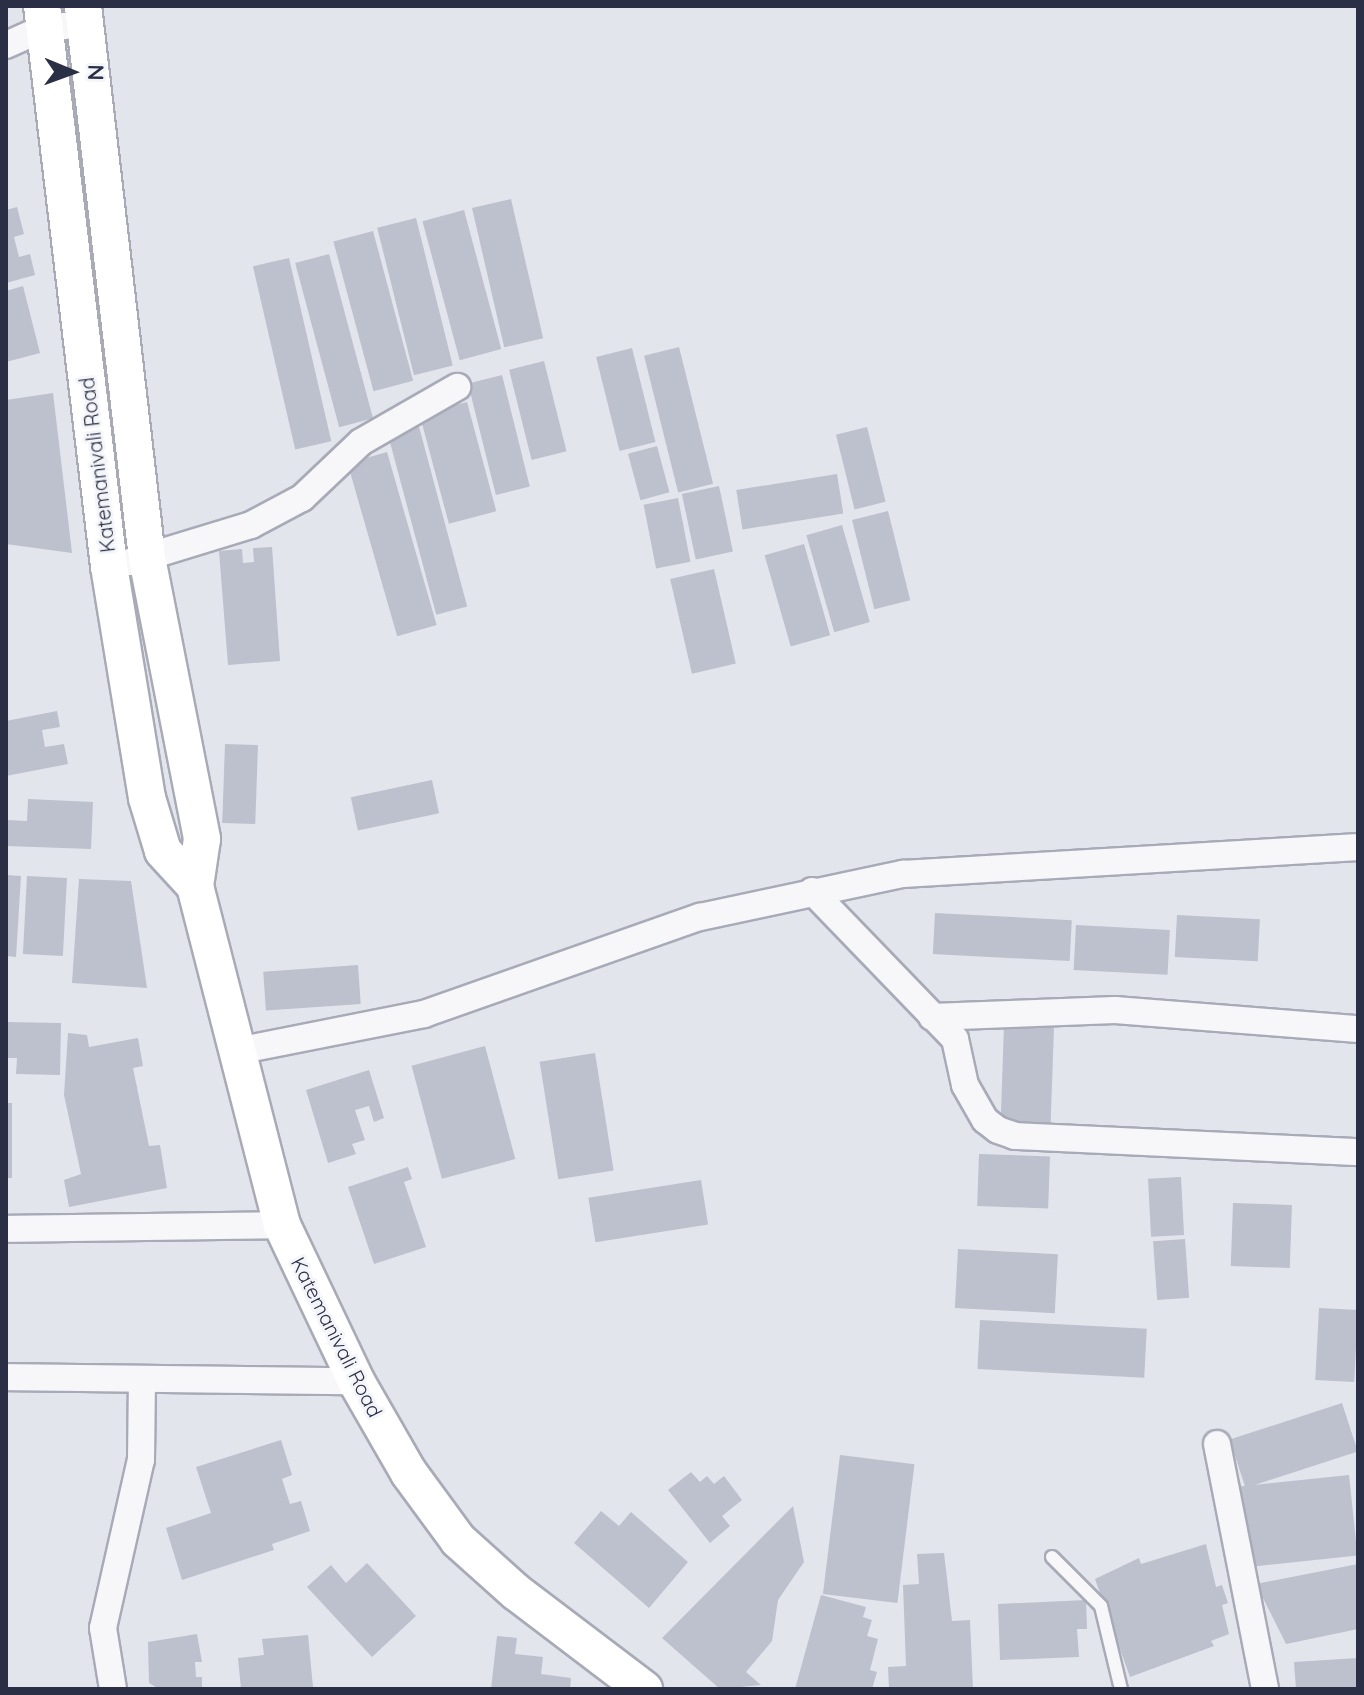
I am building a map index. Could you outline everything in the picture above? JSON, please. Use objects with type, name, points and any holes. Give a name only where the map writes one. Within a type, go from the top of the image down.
[{"type":"main road","name":"Katemanivali Road","points":[[84,15],[147,558],[202,839],[195,886],[282,1225],[356,1381],[409,1473],[458,1540],[516,1592],[626,1681]]},
{"type":"main road","name":"Katemanivali Road","points":[[43,17],[109,566],[147,798],[163,851],[195,886]]},
{"type":"street","points":[[6,45],[43,17],[84,15]]},
{"type":"street","points":[[109,566],[147,558],[251,525],[302,498],[361,442],[457,387]]},
{"type":"street","points":[[237,1051],[424,1014],[700,917],[903,874],[1358,847]]},
{"type":"street","points":[[812,891],[955,1039],[965,1085],[985,1120],[1015,1136],[1358,1152]]},
{"type":"street","points":[[932,1017],[1115,1010],[1358,1029]]},
{"type":"street","points":[[6,1229],[282,1225]]},
{"type":"street","points":[[6,1377],[356,1381]]},
{"type":"street","points":[[113,1689],[103,1628],[141,1460],[142,1379]]},
{"type":"street","points":[[1217,1444],[1265,1689]]},
{"type":"lane","points":[[1052,1557],[1101,1606],[1121,1689]]},
{"type":"building","points":[[511,199],[543,338],[504,347],[472,208]]},
{"type":"building","points":[[17,207],[24,234],[14,237],[19,257],[30,254],[35,275],[6,283],[6,210]]},
{"type":"building","points":[[464,210],[501,349],[460,360],[422,221]]},
{"type":"building","points":[[416,218],[453,365],[414,375],[377,228]]},
{"type":"building","points":[[373,231],[413,381],[374,391],[333,242]]},
{"type":"building","points":[[329,254],[373,418],[339,427],[295,263]]},
{"type":"building","points":[[289,258],[331,441],[295,450],[253,266]]},
{"type":"building","points":[[23,286],[40,353],[6,362],[6,291]]},
{"type":"building","points":[[679,347],[713,484],[678,493],[644,356]]},
{"type":"building","points":[[632,348],[655,442],[620,451],[596,357]]},
{"type":"building","points":[[544,361],[566,451],[532,460],[509,370]]},
{"type":"building","points":[[502,375],[530,487],[496,495],[468,383]]},
{"type":"building","points":[[53,393],[72,553],[6,544],[6,400]]},
{"type":"building","points":[[467,402],[496,511],[449,524],[420,415]]},
{"type":"building","points":[[418,423],[467,607],[436,615],[387,431]]},
{"type":"building","points":[[867,427],[886,502],[855,509],[836,435]]},
{"type":"building","points":[[657,446],[669,492],[640,500],[628,454]]},
{"type":"building","points":[[387,452],[437,625],[397,636],[348,463]]},
{"type":"building","points":[[837,474],[843,514],[743,529],[736,490]]},
{"type":"building","points":[[719,486],[733,552],[696,559],[682,494]]},
{"type":"building","points":[[678,498],[690,562],[656,568],[644,505]]},
{"type":"building","points":[[888,511],[910,600],[874,609],[852,520]]},
{"type":"building","points":[[842,525],[870,622],[834,632],[806,535]]},
{"type":"building","points":[[804,544],[830,635],[791,647],[765,555]]},
{"type":"building","points":[[272,547],[280,661],[228,665],[219,551],[242,549],[243,563],[254,562],[253,548]]},
{"type":"building","points":[[714,569],[736,664],[692,674],[670,579]]},
{"type":"building","points":[[57,711],[60,727],[42,730],[45,747],[64,744],[68,764],[6,776],[6,721]]},
{"type":"building","points":[[225,744],[258,745],[255,824],[222,823]]},
{"type":"building","points":[[432,780],[439,813],[358,831],[351,797]]},
{"type":"building","points":[[28,799],[93,802],[91,849],[6,846],[6,820],[27,821]]},
{"type":"building","points":[[6,875],[21,876],[16,957],[6,956]]},
{"type":"building","points":[[27,876],[67,878],[63,956],[23,954]]},
{"type":"building","points":[[79,879],[131,881],[147,988],[72,983]]},
{"type":"building","points":[[935,913],[1072,920],[1070,961],[933,954]]},
{"type":"building","points":[[1177,915],[1260,919],[1258,961],[1175,957]]},
{"type":"building","points":[[1076,925],[1170,930],[1168,975],[1074,970]]},
{"type":"building","points":[[358,965],[361,1004],[266,1011],[263,972]]},
{"type":"building","points":[[6,1022],[61,1023],[60,1075],[16,1074],[17,1058],[6,1058]]},
{"type":"building","points":[[1004,1026],[1054,1028],[1051,1124],[1001,1122]]},
{"type":"building","points":[[68,1033],[87,1035],[89,1047],[138,1038],[143,1066],[133,1068],[149,1146],[160,1145],[167,1188],[69,1207],[64,1180],[81,1174],[64,1095]]},
{"type":"building","points":[[485,1046],[515,1159],[442,1179],[412,1066]]},
{"type":"building","points":[[595,1053],[614,1171],[558,1179],[540,1062]]},
{"type":"building","points":[[369,1070],[384,1118],[374,1122],[369,1106],[355,1110],[365,1140],[352,1144],[356,1154],[328,1163],[306,1090]]},
{"type":"building","points":[[6,1103],[12,1103],[12,1178],[6,1178]]},
{"type":"building","points":[[979,1154],[1050,1156],[1048,1208],[977,1206]]},
{"type":"building","points":[[408,1167],[412,1179],[404,1182],[426,1247],[374,1264],[348,1187]]},
{"type":"building","points":[[1181,1177],[1184,1235],[1151,1237],[1148,1179]]},
{"type":"building","points":[[701,1180],[708,1224],[595,1242],[588,1198]]},
{"type":"building","points":[[1233,1203],[1292,1205],[1290,1268],[1231,1266]]},
{"type":"building","points":[[1185,1239],[1189,1298],[1157,1300],[1153,1241]]},
{"type":"building","points":[[958,1249],[1058,1254],[1055,1313],[955,1308]]},
{"type":"building","points":[[1319,1308],[1358,1310],[1354,1382],[1315,1380]]},
{"type":"building","points":[[980,1320],[1147,1329],[1144,1378],[977,1369]]},
{"type":"building","points":[[1342,1403],[1358,1452],[1246,1488],[1230,1439]]},
{"type":"building","points":[[281,1440],[292,1475],[282,1479],[290,1504],[301,1501],[310,1531],[272,1544],[274,1550],[182,1580],[166,1528],[211,1513],[196,1467]]},
{"type":"building","points":[[840,1455],[914,1464],[897,1603],[823,1594]]},
{"type":"building","points":[[691,1472],[700,1482],[707,1476],[714,1484],[724,1476],[742,1500],[722,1516],[730,1526],[710,1543],[668,1490]]},
{"type":"building","points":[[1349,1475],[1357,1556],[1246,1567],[1238,1487]]},
{"type":"building","points":[[793,1506],[804,1562],[778,1600],[772,1641],[746,1672],[761,1685],[720,1689],[662,1638]]},
{"type":"building","points":[[601,1511],[619,1526],[631,1512],[688,1562],[649,1608],[574,1543]]},
{"type":"building","points":[[1206,1544],[1216,1587],[1222,1585],[1228,1603],[1222,1605],[1229,1634],[1211,1641],[1214,1646],[1130,1677],[1095,1579],[1139,1558],[1141,1564]]},
{"type":"building","points":[[944,1553],[952,1621],[970,1620],[973,1689],[889,1689],[888,1667],[906,1666],[903,1585],[919,1584],[917,1554]]},
{"type":"building","points":[[367,1563],[416,1616],[372,1657],[307,1587],[331,1565],[346,1583]]},
{"type":"building","points":[[1358,1564],[1358,1629],[1286,1644],[1256,1584]]},
{"type":"building","points":[[821,1595],[866,1607],[863,1617],[872,1620],[867,1636],[878,1639],[870,1670],[877,1672],[872,1689],[795,1689]]},
{"type":"building","points":[[1086,1600],[1087,1629],[1077,1629],[1079,1657],[1000,1660],[998,1604]]},
{"type":"building","points":[[197,1634],[202,1662],[195,1662],[196,1677],[202,1677],[202,1689],[159,1689],[149,1683],[148,1642]]},
{"type":"building","points":[[308,1635],[313,1687],[241,1689],[238,1658],[264,1655],[262,1639]]},
{"type":"building","points":[[497,1636],[517,1638],[515,1654],[543,1657],[541,1674],[571,1678],[570,1689],[491,1689]]},
{"type":"building","points":[[1358,1658],[1358,1689],[1296,1689],[1294,1662]]}]
